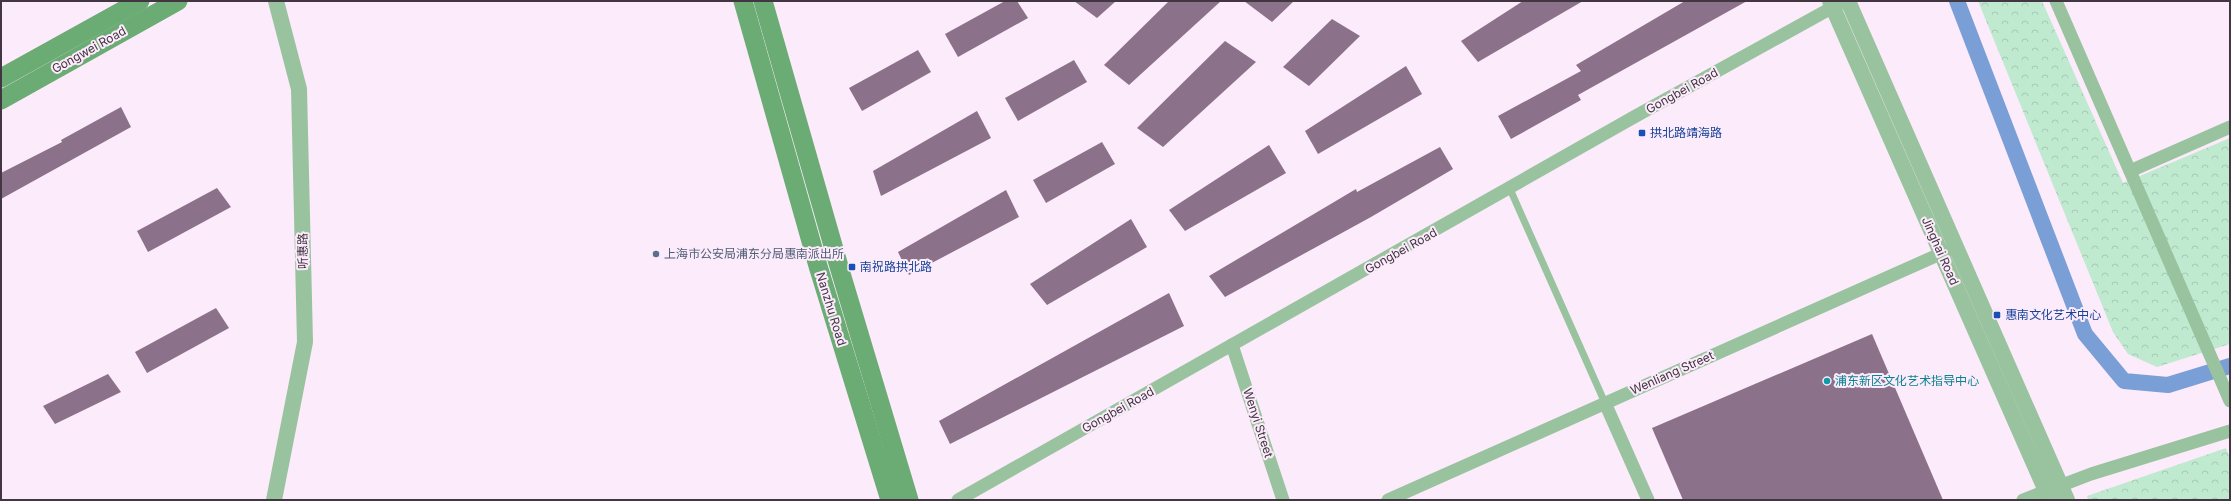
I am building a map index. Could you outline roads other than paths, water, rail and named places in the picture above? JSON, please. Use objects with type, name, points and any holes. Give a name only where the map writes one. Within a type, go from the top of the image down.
[{"type":"main road","name":"Gongwei Road","points":[[1,78],[140,1]]},
{"type":"main road","name":"Gongwei Road","points":[[1,100],[178,1]]},
{"type":"main road","name":"Nanzhu Road","points":[[743,1],[818,266],[890,500]]},
{"type":"main road","name":"Nanzhu Road","points":[[763,1],[840,270],[909,500]]},
{"type":"street","name":"听惠路","points":[[274,500],[306,342],[299,88],[276,1]]},
{"type":"street","name":"Jinghai Road","points":[[1848,1],[2067,500]]},
{"type":"street","points":[[2056,1],[2230,401]]},
{"type":"street","name":"Jinghai Road","points":[[1836,3],[1941,253],[2048,495]]},
{"type":"street","name":"Gongbei Road","points":[[958,500],[1510,189],[1836,3]]},
{"type":"street","points":[[2130,171],[2230,127]]},
{"type":"street","name":"Wenliang Street","points":[[1388,500],[1956,247]]},
{"type":"street","name":"Wenyi Street","points":[[1232,346],[1283,500]]},
{"type":"street","points":[[1605,403],[1648,500]]},
{"type":"street","points":[[2023,500],[2048,495],[2061,484],[2230,431]]},
{"type":"lane","points":[[1510,189],[1605,403]]},
{"type":"waterway","points":[[1957,1],[2085,334],[2124,381],[2168,385],[2230,366]]},
{"type":"place","name":"拱北路靖海路","points":[[1642,133]]},
{"type":"place","name":"上海市公安局浦东分局惠南派出所","points":[[656,254]]},
{"type":"place","name":"南祝路拱北路","points":[[852,267]]},
{"type":"place","name":"惠南文化艺术中心","points":[[1997,315]]},
{"type":"place","name":"浦东新区文化艺术指导中心","points":[[1827,381]]}]
